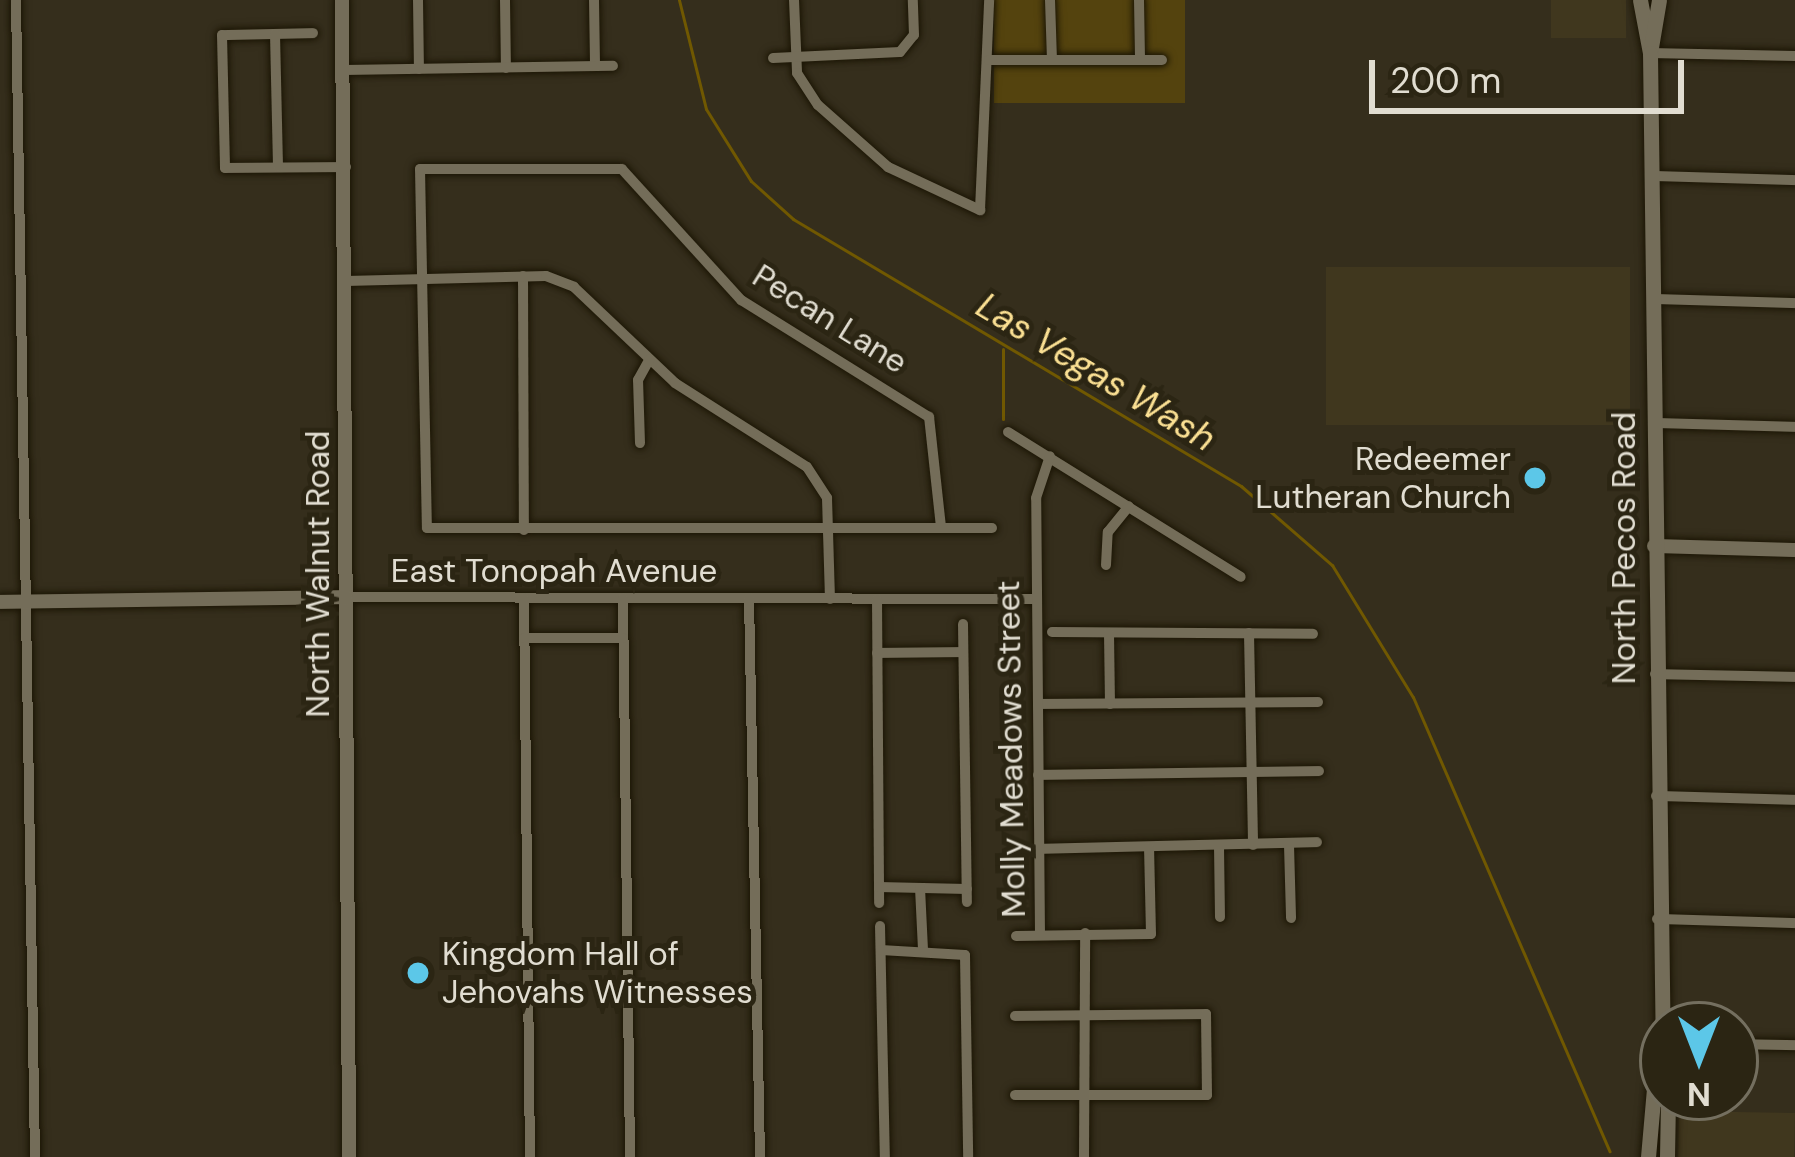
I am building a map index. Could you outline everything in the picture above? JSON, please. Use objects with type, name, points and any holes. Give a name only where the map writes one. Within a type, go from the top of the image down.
[{"type":"main road","name":"North Pecos Road","points":[[1639,0],[1650,53]]},
{"type":"main road","name":"North Pecos Road","points":[[1659,0],[1650,53],[1660,1001]]},
{"type":"main road","name":"North Pecos Road","points":[[1648,1157],[1652,1121]]},
{"type":"main road","points":[[1667,1157],[1668,1121]]},
{"type":"street","points":[[16,0],[35,1157]]},
{"type":"street","name":"North Walnut Road","points":[[342,0],[353,1154]]},
{"type":"street","points":[[418,0],[419,69]]},
{"type":"street","points":[[506,0],[506,68]]},
{"type":"street","points":[[594,0],[595,66]]},
{"type":"street","points":[[794,0],[795,53],[804,89],[883,163],[946,203],[985,207],[989,0]]},
{"type":"street","points":[[773,58],[910,45],[913,0]]},
{"type":"street","points":[[1050,0],[1052,59]]},
{"type":"street","points":[[1139,0],[1140,58]]},
{"type":"street","points":[[313,33],[222,35],[225,168],[346,167]]},
{"type":"street","points":[[274,34],[278,167]]},
{"type":"street","points":[[1650,53],[1795,56]]},
{"type":"street","points":[[988,61],[1162,60]]},
{"type":"street","points":[[344,70],[613,66]]},
{"type":"street","points":[[0,101],[18,101]]},
{"type":"street","name":"Pecan Lane","points":[[414,279],[421,169],[622,169],[741,300],[929,417],[941,527]]},
{"type":"street","points":[[1651,176],[1795,180]]},
{"type":"street","points":[[346,281],[523,277],[574,286],[649,360],[807,466],[827,498],[830,598]]},
{"type":"street","points":[[523,277],[524,530]]},
{"type":"street","points":[[414,279],[419,522],[524,530],[992,528]]},
{"type":"street","points":[[1652,299],[1795,303]]},
{"type":"street","points":[[640,443],[638,380],[649,360]]},
{"type":"street","points":[[1653,423],[1795,427]]},
{"type":"street","points":[[1008,432],[1241,577]]},
{"type":"street","name":"Molly Meadows Street","points":[[1050,456],[1036,498],[1040,934],[1151,934],[1149,847]]},
{"type":"street","points":[[1106,565],[1108,532],[1129,506]]},
{"type":"street","points":[[1654,546],[1795,550]]},
{"type":"street","name":"East Tonopah Avenue","points":[[0,602],[346,597],[1036,599]]},
{"type":"street","points":[[524,598],[530,1157]]},
{"type":"street","points":[[623,598],[630,1157]]},
{"type":"street","points":[[748,598],[760,1157]]},
{"type":"street","points":[[877,598],[879,903]]},
{"type":"street","points":[[879,887],[967,896],[963,625]]},
{"type":"street","points":[[1052,632],[1313,634]]},
{"type":"street","points":[[1109,633],[1109,704]]},
{"type":"street","points":[[1250,633],[1253,845]]},
{"type":"street","points":[[524,638],[623,638]]},
{"type":"street","points":[[877,653],[963,652]]},
{"type":"street","points":[[1655,674],[1795,677]]},
{"type":"street","points":[[1038,704],[1318,702]]},
{"type":"street","points":[[1038,776],[1319,771]]},
{"type":"street","points":[[1656,796],[1795,800]]},
{"type":"street","points":[[1039,849],[1317,842]]},
{"type":"street","points":[[1289,844],[1292,918]]},
{"type":"street","points":[[1219,846],[1220,916]]},
{"type":"street","points":[[920,888],[923,950]]},
{"type":"street","points":[[1657,920],[1795,923]]},
{"type":"street","points":[[880,926],[885,1157]]},
{"type":"street","points":[[1084,1157],[1085,933]]},
{"type":"street","points":[[1016,936],[1040,934]]},
{"type":"street","points":[[881,950],[962,950],[968,1157]]},
{"type":"street","points":[[1015,1016],[1206,1015],[1207,1095],[1015,1095]]},
{"type":"street","points":[[1759,1045],[1795,1046]]},
{"type":"shaded area","points":[[994,0],[1185,0],[1185,103],[994,103]]},
{"type":"shaded area","points":[[1551,0],[1626,0],[1626,38],[1551,38]]},
{"type":"shaded area","points":[[1326,267],[1630,267],[1630,425],[1326,425]]},
{"type":"shaded area","points":[[1759,1112],[1795,1113],[1794,1157],[1678,1157],[1679,1121],[1759,1121]]},
{"type":"waterway","name":"Las Vegas Wash","points":[[679,0],[706,109],[751,181],[793,219],[1241,486],[1332,565],[1413,697],[1609,1151]]},
{"type":"waterway","points":[[1003,349],[1003,419]]},
{"type":"place","name":"Redeemer Lutheran Church","points":[[1535,478]]},
{"type":"place","name":"Kingdom Hall of Jehovahs Witnesses","points":[[418,973]]}]
